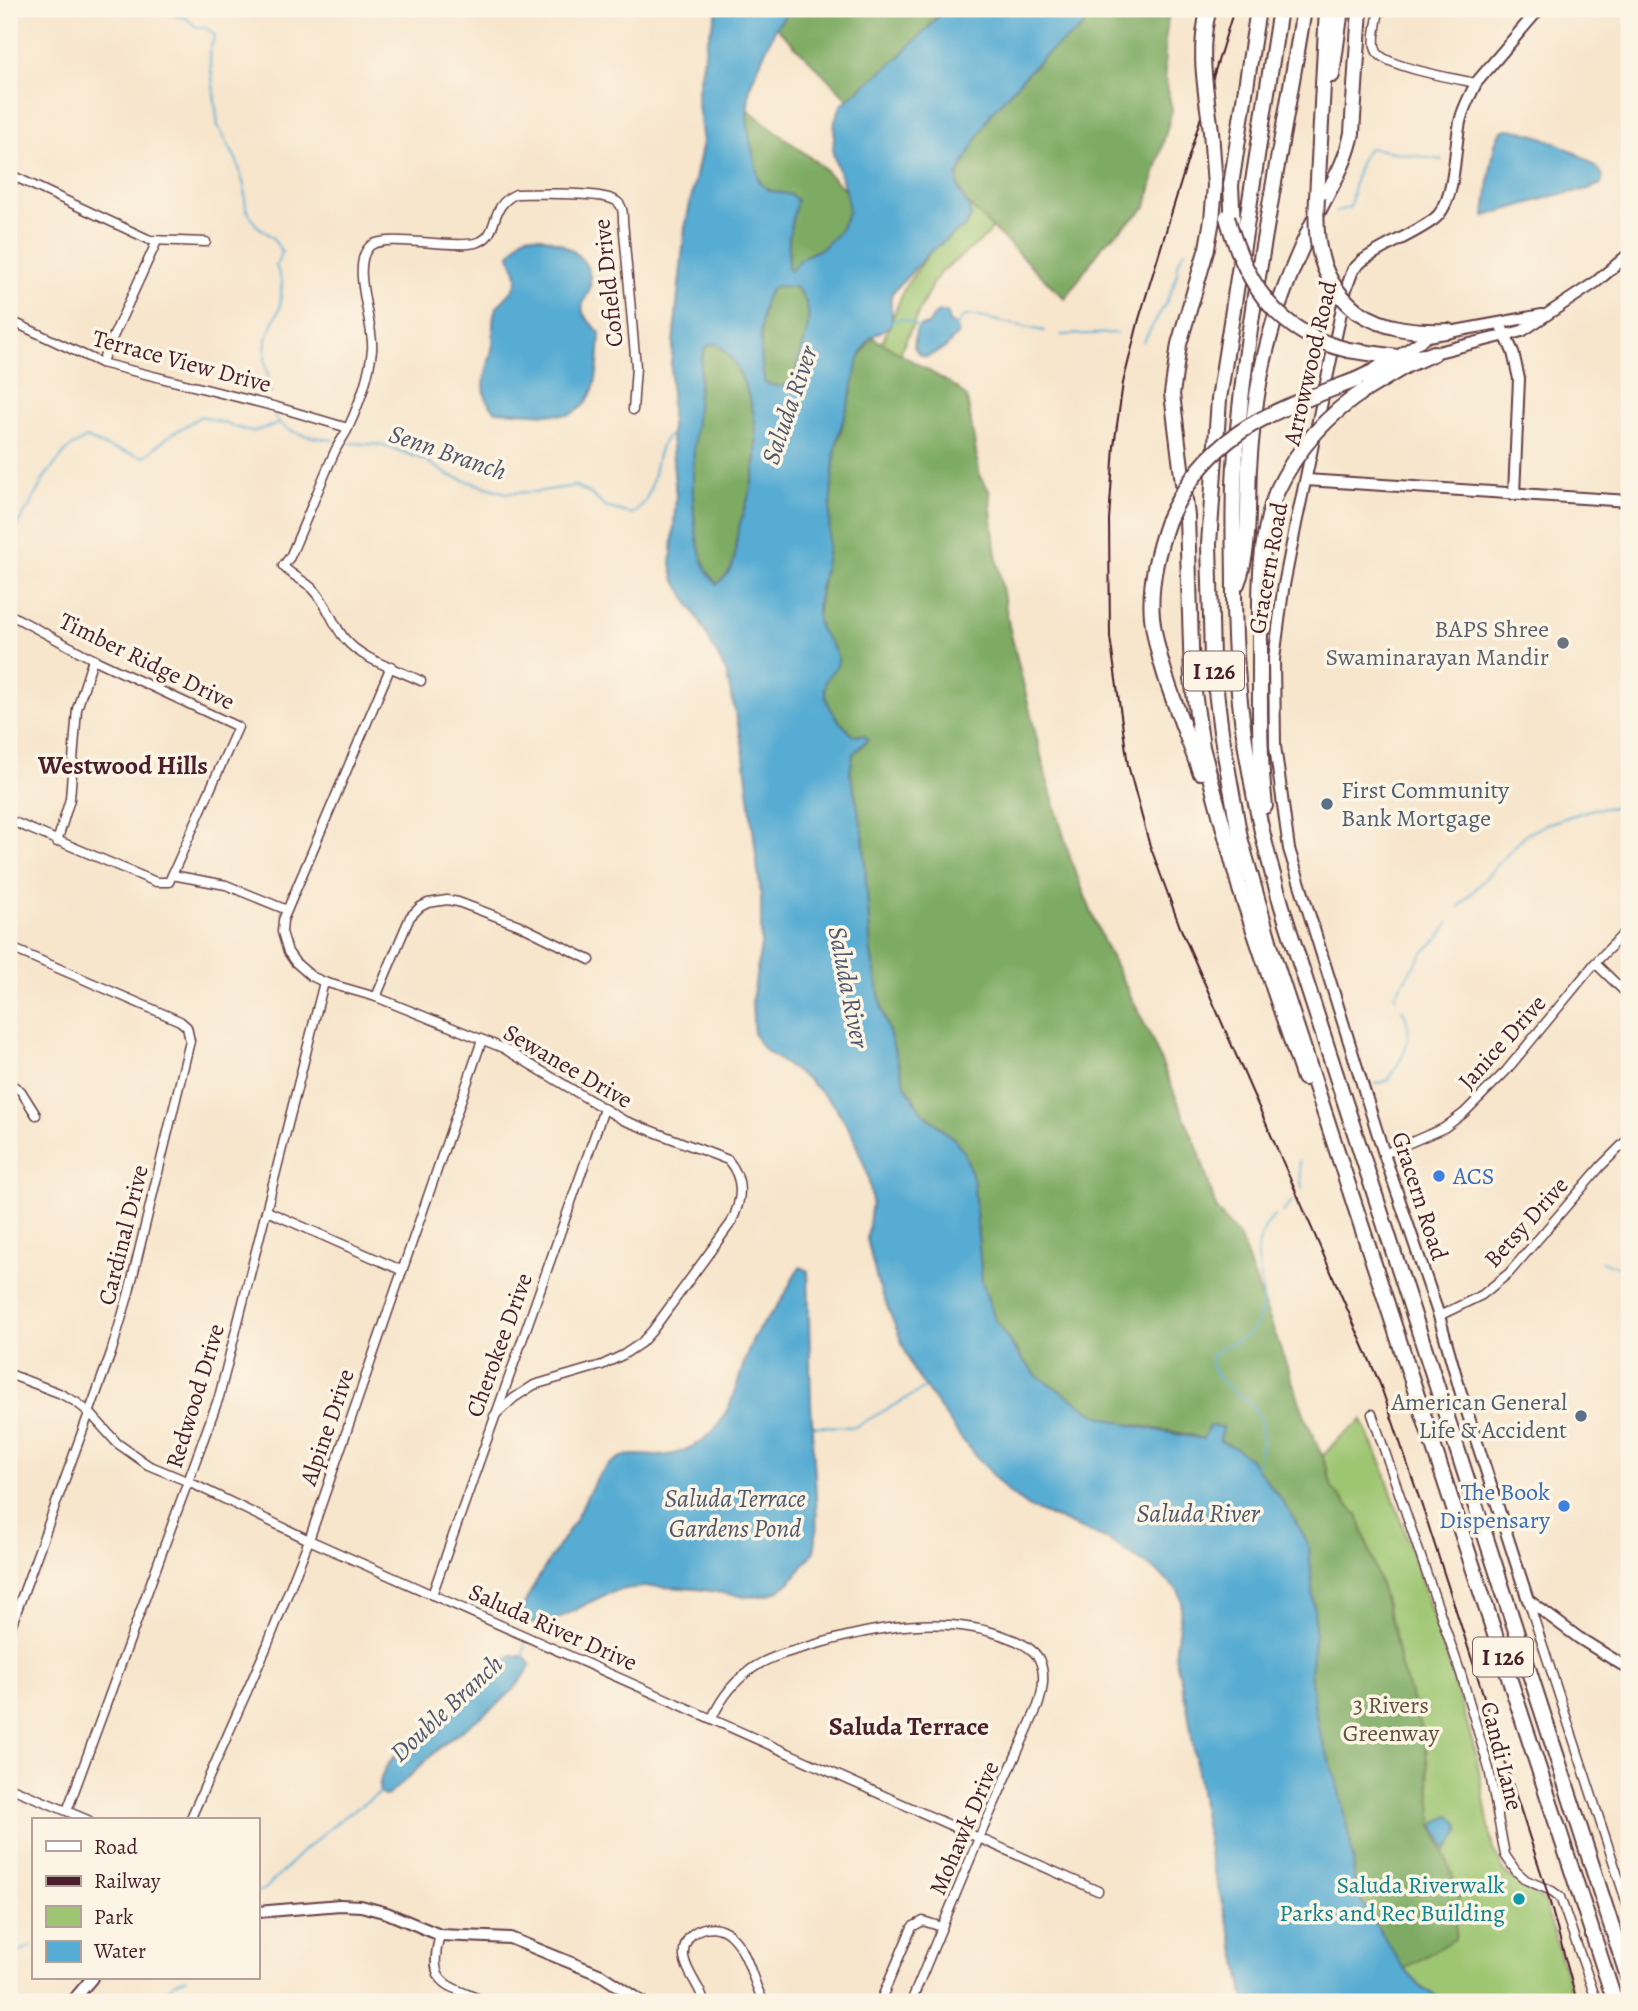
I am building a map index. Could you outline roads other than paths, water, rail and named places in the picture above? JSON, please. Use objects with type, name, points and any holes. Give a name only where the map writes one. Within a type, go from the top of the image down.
[{"type":"highway","points":[[1209,9],[1203,52],[1216,170],[1235,243],[1255,286],[1279,315],[1312,338],[1348,350],[1396,357]]},
{"type":"highway","points":[[1235,243],[1231,185],[1258,9]]},
{"type":"highway","name":"I 126","points":[[1280,9],[1236,280],[1216,425],[1209,544],[1212,658],[1221,732],[1240,838],[1273,954],[1615,2002]]},
{"type":"highway","name":"I 126","points":[[1304,9],[1273,185],[1242,390],[1232,529],[1234,653],[1238,694],[1258,815],[1273,877],[1629,1980]]},
{"type":"highway","points":[[1327,9],[1316,236],[1321,262],[1334,287],[1357,311],[1379,324],[1393,328],[1448,331]]},
{"type":"highway","points":[[1318,173],[1341,9]]},
{"type":"highway","points":[[1234,592],[1244,567],[1249,465],[1261,373],[1290,272],[1340,172],[1349,148],[1360,9]]},
{"type":"highway","points":[[1216,170],[1211,229],[1177,353],[1172,408],[1186,516],[1195,700],[1202,747],[1240,889]]},
{"type":"highway","points":[[1391,1312],[1333,1161],[1166,671],[1154,630],[1153,577],[1168,521],[1194,474],[1218,448],[1239,431],[1283,407],[1362,384],[1434,353]]},
{"type":"highway","points":[[1273,877],[1260,763],[1262,544],[1276,492],[1310,436],[1375,371],[1396,357]]},
{"type":"street","points":[[1379,9],[1375,44],[1376,51],[1384,58],[1413,69],[1476,83]]},
{"type":"street","name":"Arrowwood Road","points":[[1539,9],[1476,83],[1461,118],[1444,207],[1434,220],[1374,252],[1353,270],[1346,289],[1327,373],[1306,480],[1629,500]]},
{"type":"street","points":[[9,174],[150,240],[206,242]]},
{"type":"street","name":"Cofield Drive","points":[[391,666],[365,654],[345,640],[324,602],[284,566],[363,393],[372,347],[362,280],[363,257],[370,246],[385,240],[458,246],[478,243],[488,237],[498,207],[504,199],[516,194],[595,195],[614,199],[620,205],[636,366],[634,410]]},
{"type":"street","points":[[101,363],[157,241]]},
{"type":"street","points":[[1396,357],[1434,353],[1522,331],[1596,282],[1629,254]]},
{"type":"street","points":[[1396,357],[1418,341],[1448,331],[1500,324],[1544,314]]},
{"type":"street","name":"Terrace View Drive","points":[[9,320],[101,363],[277,407],[348,428]]},
{"type":"street","points":[[1500,324],[1517,366],[1520,393],[1514,494]]},
{"type":"street","name":"Gracern Road","points":[[1306,480],[1283,590],[1274,659],[1278,783],[1294,870],[1629,1910]]},
{"type":"street","name":"Timber Ridge Drive","points":[[9,614],[93,659],[238,727],[172,875]]},
{"type":"street","points":[[57,842],[70,799],[76,709],[93,659]]},
{"type":"street","points":[[391,666],[421,681]]},
{"type":"street","name":"Sewanee Drive","points":[[391,666],[287,910],[282,932],[288,952],[303,971],[324,982],[376,997],[482,1040],[524,1059],[604,1109],[644,1130],[728,1160],[736,1169],[740,1180],[738,1208],[652,1331],[640,1343],[602,1365],[534,1385],[494,1416]]},
{"type":"street","points":[[9,820],[156,882],[169,882],[172,875],[226,885],[287,910]]},
{"type":"street","points":[[376,997],[410,917],[420,907],[437,901],[458,902],[506,920],[590,960]]},
{"type":"street","name":"Janice Drive","points":[[1384,1154],[1444,1128],[1464,1113],[1506,1070],[1595,963],[1629,928]]},
{"type":"street","name":"Cardinal Drive","points":[[9,947],[180,1021],[190,1033],[128,1296],[90,1413],[9,1632]]},
{"type":"street","points":[[1595,963],[1629,996]]},
{"type":"street","name":"Redwood Drive","points":[[67,1811],[219,1397],[324,982]]},
{"type":"street","name":"Alpine Drive","points":[[191,1818],[267,1646],[309,1540],[482,1040]]},
{"type":"street","points":[[9,1083],[21,1091],[36,1115]]},
{"type":"street","name":"Cherokee Drive","points":[[432,1595],[604,1109]]},
{"type":"street","name":"Betsy Drive","points":[[1439,1316],[1482,1294],[1509,1273],[1601,1166],[1629,1138]]},
{"type":"street","points":[[267,1211],[401,1270]]},
{"type":"street","name":"Saluda River Drive","points":[[9,1374],[60,1393],[90,1413],[131,1455],[309,1540],[1098,1891]]},
{"type":"street","name":"Candi Lane","points":[[1372,1414],[1461,1674],[1489,1769],[1505,1855],[1516,1871],[1527,1880],[1560,1897],[1597,2002]]},
{"type":"street","points":[[1528,1600],[1579,1638],[1629,1669]]},
{"type":"street","name":"Mohawk Drive","points":[[712,1718],[729,1689],[754,1667],[777,1656],[841,1637],[892,1627],[933,1625],[981,1629],[1015,1640],[1030,1648],[1040,1660],[1043,1673],[1042,1692],[911,2002]]},
{"type":"street","points":[[9,1787],[84,1818]]},
{"type":"street","points":[[259,1912],[340,1905],[361,1906],[387,1913],[440,1935],[510,1938],[601,1975],[642,2002]]},
{"type":"street","points":[[880,2002],[912,1927],[923,1921],[942,1927]]},
{"type":"street","points":[[704,2002],[702,1993],[686,1966],[684,1948],[699,1929],[710,1927],[726,1932],[739,1946],[764,2002]]},
{"type":"street","points":[[440,1935],[434,1964],[439,1979],[486,2002]]},
{"type":"street","points":[[72,2002],[90,1980]]},
{"type":"water","name":"Saluda River","points":[[718,9],[791,9],[776,27],[750,86],[747,115],[759,181],[768,190],[791,195],[797,200],[789,236],[788,269],[791,271],[801,258],[823,248],[839,232],[849,211],[846,191],[833,154],[835,120],[842,104],[899,57],[944,9],[1099,9],[1077,32],[1051,50],[1030,70],[991,113],[957,176],[959,191],[969,207],[971,218],[965,226],[931,251],[892,293],[890,326],[871,338],[859,358],[836,447],[828,548],[817,608],[820,629],[834,648],[838,659],[825,684],[825,692],[831,709],[842,724],[854,736],[864,735],[868,739],[853,754],[850,772],[863,833],[871,954],[883,1013],[905,1085],[921,1111],[955,1140],[964,1152],[973,1177],[982,1282],[995,1320],[1036,1375],[1097,1415],[1130,1425],[1203,1439],[1209,1426],[1222,1427],[1220,1441],[1249,1458],[1281,1499],[1309,1548],[1315,1632],[1310,1672],[1312,1691],[1318,1728],[1336,1779],[1349,1837],[1354,1882],[1362,1903],[1404,1969],[1423,1989],[1448,2002],[1245,2002],[1238,1961],[1210,1858],[1188,1711],[1175,1656],[1182,1602],[1179,1592],[1158,1572],[1108,1540],[1029,1507],[1006,1490],[960,1437],[913,1370],[877,1281],[867,1239],[872,1201],[870,1188],[867,1172],[852,1134],[835,1106],[809,1081],[762,1047],[754,1034],[752,1001],[761,946],[761,896],[743,747],[726,672],[674,578],[671,564],[676,497],[671,435],[671,364],[685,228],[703,142],[697,97],[707,41]],"holes":[[[776,286],[795,287],[803,296],[808,316],[796,372],[791,381],[781,387],[765,383],[761,346],[765,302],[769,292]],[[710,344],[717,344],[722,348],[739,372],[753,411],[757,438],[753,481],[738,531],[734,560],[729,572],[717,584],[705,566],[697,541],[693,479],[701,362],[704,349]]]},
{"type":"water","points":[[1506,129],[1544,138],[1572,151],[1603,175],[1601,184],[1485,216],[1495,144],[1500,132]]},
{"type":"water","points":[[527,235],[549,239],[570,249],[579,256],[589,274],[590,286],[582,308],[586,318],[600,333],[598,369],[587,401],[568,415],[496,411],[485,396],[495,311],[516,285],[517,273],[510,254]]},
{"type":"water","points":[[939,312],[947,312],[949,323],[956,325],[959,333],[944,349],[926,357],[919,354],[914,347],[916,331],[920,326],[928,325]]},
{"type":"water","name":"Saluda Terrace Gardens Pond","points":[[801,1267],[808,1271],[816,1530],[813,1553],[800,1570],[784,1587],[762,1596],[677,1588],[630,1588],[609,1593],[561,1617],[538,1624],[526,1623],[519,1617],[531,1591],[602,1472],[608,1465],[626,1456],[658,1456],[683,1451],[712,1432],[730,1405],[754,1337],[782,1300]]},
{"type":"water","points":[[512,1655],[525,1657],[531,1665],[513,1689],[492,1709],[444,1744],[388,1795],[380,1793],[380,1780],[398,1753],[466,1701]]},
{"type":"water","points":[[1450,1816],[1459,1828],[1446,1850],[1435,1826],[1437,1822]]},
{"type":"waterway","name":"Senn Branch","points":[[158,9],[186,18],[196,27],[205,27],[215,35],[209,52],[218,126],[237,161],[244,186],[246,208],[256,225],[272,237],[282,252],[276,266],[282,282],[280,307],[266,340],[265,360],[271,394]]},
{"type":"waterway","points":[[1335,212],[1350,207],[1358,168],[1369,148],[1443,160]]},
{"type":"waterway","points":[[1143,342],[1170,294],[1179,260],[1185,251]]},
{"type":"waterway","points":[[956,326],[963,317],[970,315],[1044,331]]},
{"type":"waterway","points":[[892,322],[907,320],[919,329]]},
{"type":"waterway","points":[[1061,335],[1118,333]]},
{"type":"waterway","points":[[9,562],[19,521],[44,478],[67,450],[86,438],[144,457],[169,436],[201,416],[251,432],[278,424]]},
{"type":"waterway","name":"Senn Branch","points":[[274,416],[292,431],[333,440]]},
{"type":"waterway","name":"Senn Branch","points":[[351,443],[383,445],[425,460],[448,475],[506,493],[575,486],[591,494],[605,507],[632,514],[647,496],[659,451],[670,435]]},
{"type":"waterway","points":[[1459,907],[1524,836],[1546,824],[1593,809],[1629,806]]},
{"type":"waterway","points":[[1396,998],[1395,995],[1416,963],[1442,934],[1448,923]]},
{"type":"waterway","points":[[1376,1084],[1388,1080],[1403,1055],[1408,1028],[1402,1009]]},
{"type":"waterway","points":[[1299,1161],[1302,1189]]},
{"type":"waterway","points":[[1283,1212],[1292,1201]]},
{"type":"waterway","points":[[1255,1469],[1262,1443],[1261,1423],[1254,1409],[1214,1371],[1211,1357],[1247,1335],[1258,1321],[1263,1296],[1259,1244],[1264,1230],[1274,1216]]},
{"type":"waterway","points":[[1601,1262],[1629,1270]]},
{"type":"waterway","name":"Double Branch","points":[[815,1426],[855,1427],[925,1388]]},
{"type":"waterway","name":"Double Branch","points":[[523,1659],[525,1641]]},
{"type":"waterway","name":"Double Branch","points":[[259,1891],[265,1889],[303,1851],[341,1819],[381,1792]]},
{"type":"waterway","points":[[9,1955],[32,1946]]},
{"type":"waterway","name":"Double Branch","points":[[156,2002],[174,1983],[181,1980]]},
{"type":"railway","points":[[1234,9],[1139,319],[1123,383],[1114,446],[1109,520],[1110,637],[1128,765],[1149,843],[1180,927],[1380,1384],[1546,1888],[1577,2002]]},
{"type":"place","name":"BAPS Shree Swaminarayan Mandir","points":[[1563,643]]},
{"type":"place","name":"First Community Bank Mortgage","points":[[1327,804]]},
{"type":"place","name":"ACS","points":[[1439,1176]]},
{"type":"place","name":"American General Life & Accident","points":[[1581,1416]]},
{"type":"place","name":"The Book Dispensary","points":[[1564,1506]]},
{"type":"place","name":"Saluda Riverwalk Parks and Rec Building","points":[[1519,1899]]},
{"type":"district","name":"Westwood Hills","points":[[123,765]]},
{"type":"district","name":"Saluda Terrace","points":[[909,1726]]},
{"type":"park label","name":"3 Rivers Greenway","points":[[1391,1719]]}]
